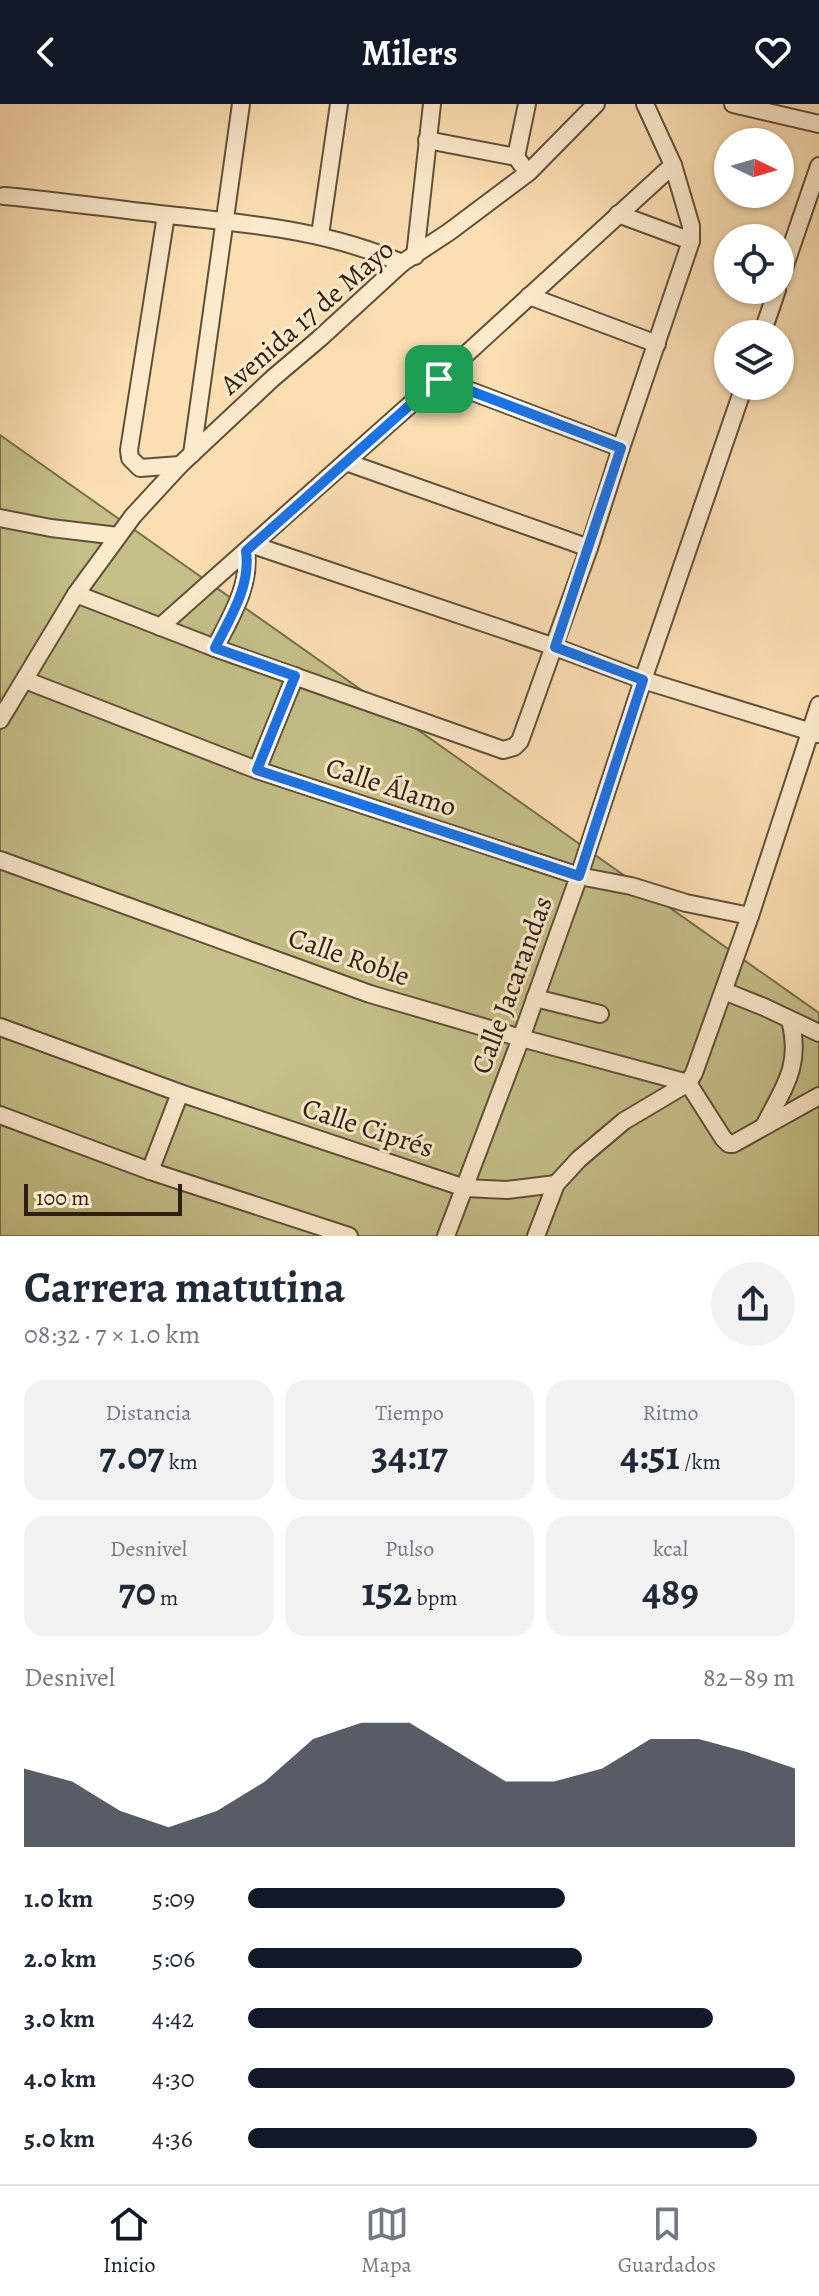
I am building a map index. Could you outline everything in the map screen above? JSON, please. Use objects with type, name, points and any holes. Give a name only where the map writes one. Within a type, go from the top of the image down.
[{"type":"street","points":[[166,215],[129,450],[130,458],[140,468],[186,460],[241,104]]},
{"type":"street","points":[[320,235],[339,104]]},
{"type":"street","points":[[4,196],[224,220],[320,235],[408,260],[432,104]]},
{"type":"street","points":[[516,157],[527,104]]},
{"type":"street","name":"Avenida 17 de Mayo","points":[[2,713],[76,594],[118,536],[186,460],[408,260],[529,172],[596,104]]},
{"type":"street","points":[[76,594],[215,648],[503,750],[514,747],[520,741],[555,647],[691,241],[691,226],[673,165],[645,104]]},
{"type":"street","points":[[733,104],[819,124]]},
{"type":"street","points":[[427,140],[516,157],[529,172]]},
{"type":"street","points":[[160,627],[439,379],[673,165]]},
{"type":"street","points":[[794,239],[819,166]]},
{"type":"street","points":[[618,214],[691,241]]},
{"type":"street","points":[[529,296],[657,344]]},
{"type":"street","points":[[439,379],[621,448]]},
{"type":"street","name":"Calle Jacarandas","points":[[446,1236],[579,876],[739,400]]},
{"type":"street","points":[[346,462],[589,548]]},
{"type":"street","points":[[0,518],[118,536]]},
{"type":"street","points":[[250,548],[555,647],[643,680],[814,733]]},
{"type":"street","points":[[215,648],[244,585],[250,548]]},
{"type":"street","points":[[257,770],[295,676]]},
{"type":"street","name":"Calle Álamo","points":[[25,680],[257,770],[579,876],[750,916]]},
{"type":"street","points":[[536,1236],[556,1184],[597,1141],[691,1078],[814,733],[819,705]]},
{"type":"street","name":"Calle Roble","points":[[0,860],[370,994],[521,1038],[691,1078]]},
{"type":"street","points":[[724,991],[819,1033]]},
{"type":"street","points":[[535,998],[600,1014]]},
{"type":"street","points":[[763,1128],[793,1067],[795,1038],[790,1020]]},
{"type":"street","name":"Calle Ciprés","points":[[0,1027],[180,1093],[465,1188],[507,1190],[556,1184]]},
{"type":"street","points":[[691,1078],[729,1144],[819,1096]]},
{"type":"street","points":[[150,1171],[180,1093]]},
{"type":"street","points":[[0,1115],[150,1171],[349,1236]]},
{"type":"shaded area","points":[[0,435],[819,1013],[819,1236],[0,1236]]},
{"type":"route","points":[[439,379],[621,448],[555,647],[643,680],[579,876],[257,770],[295,676],[215,648],[244,585],[248,566],[246,551],[439,379]]}]
